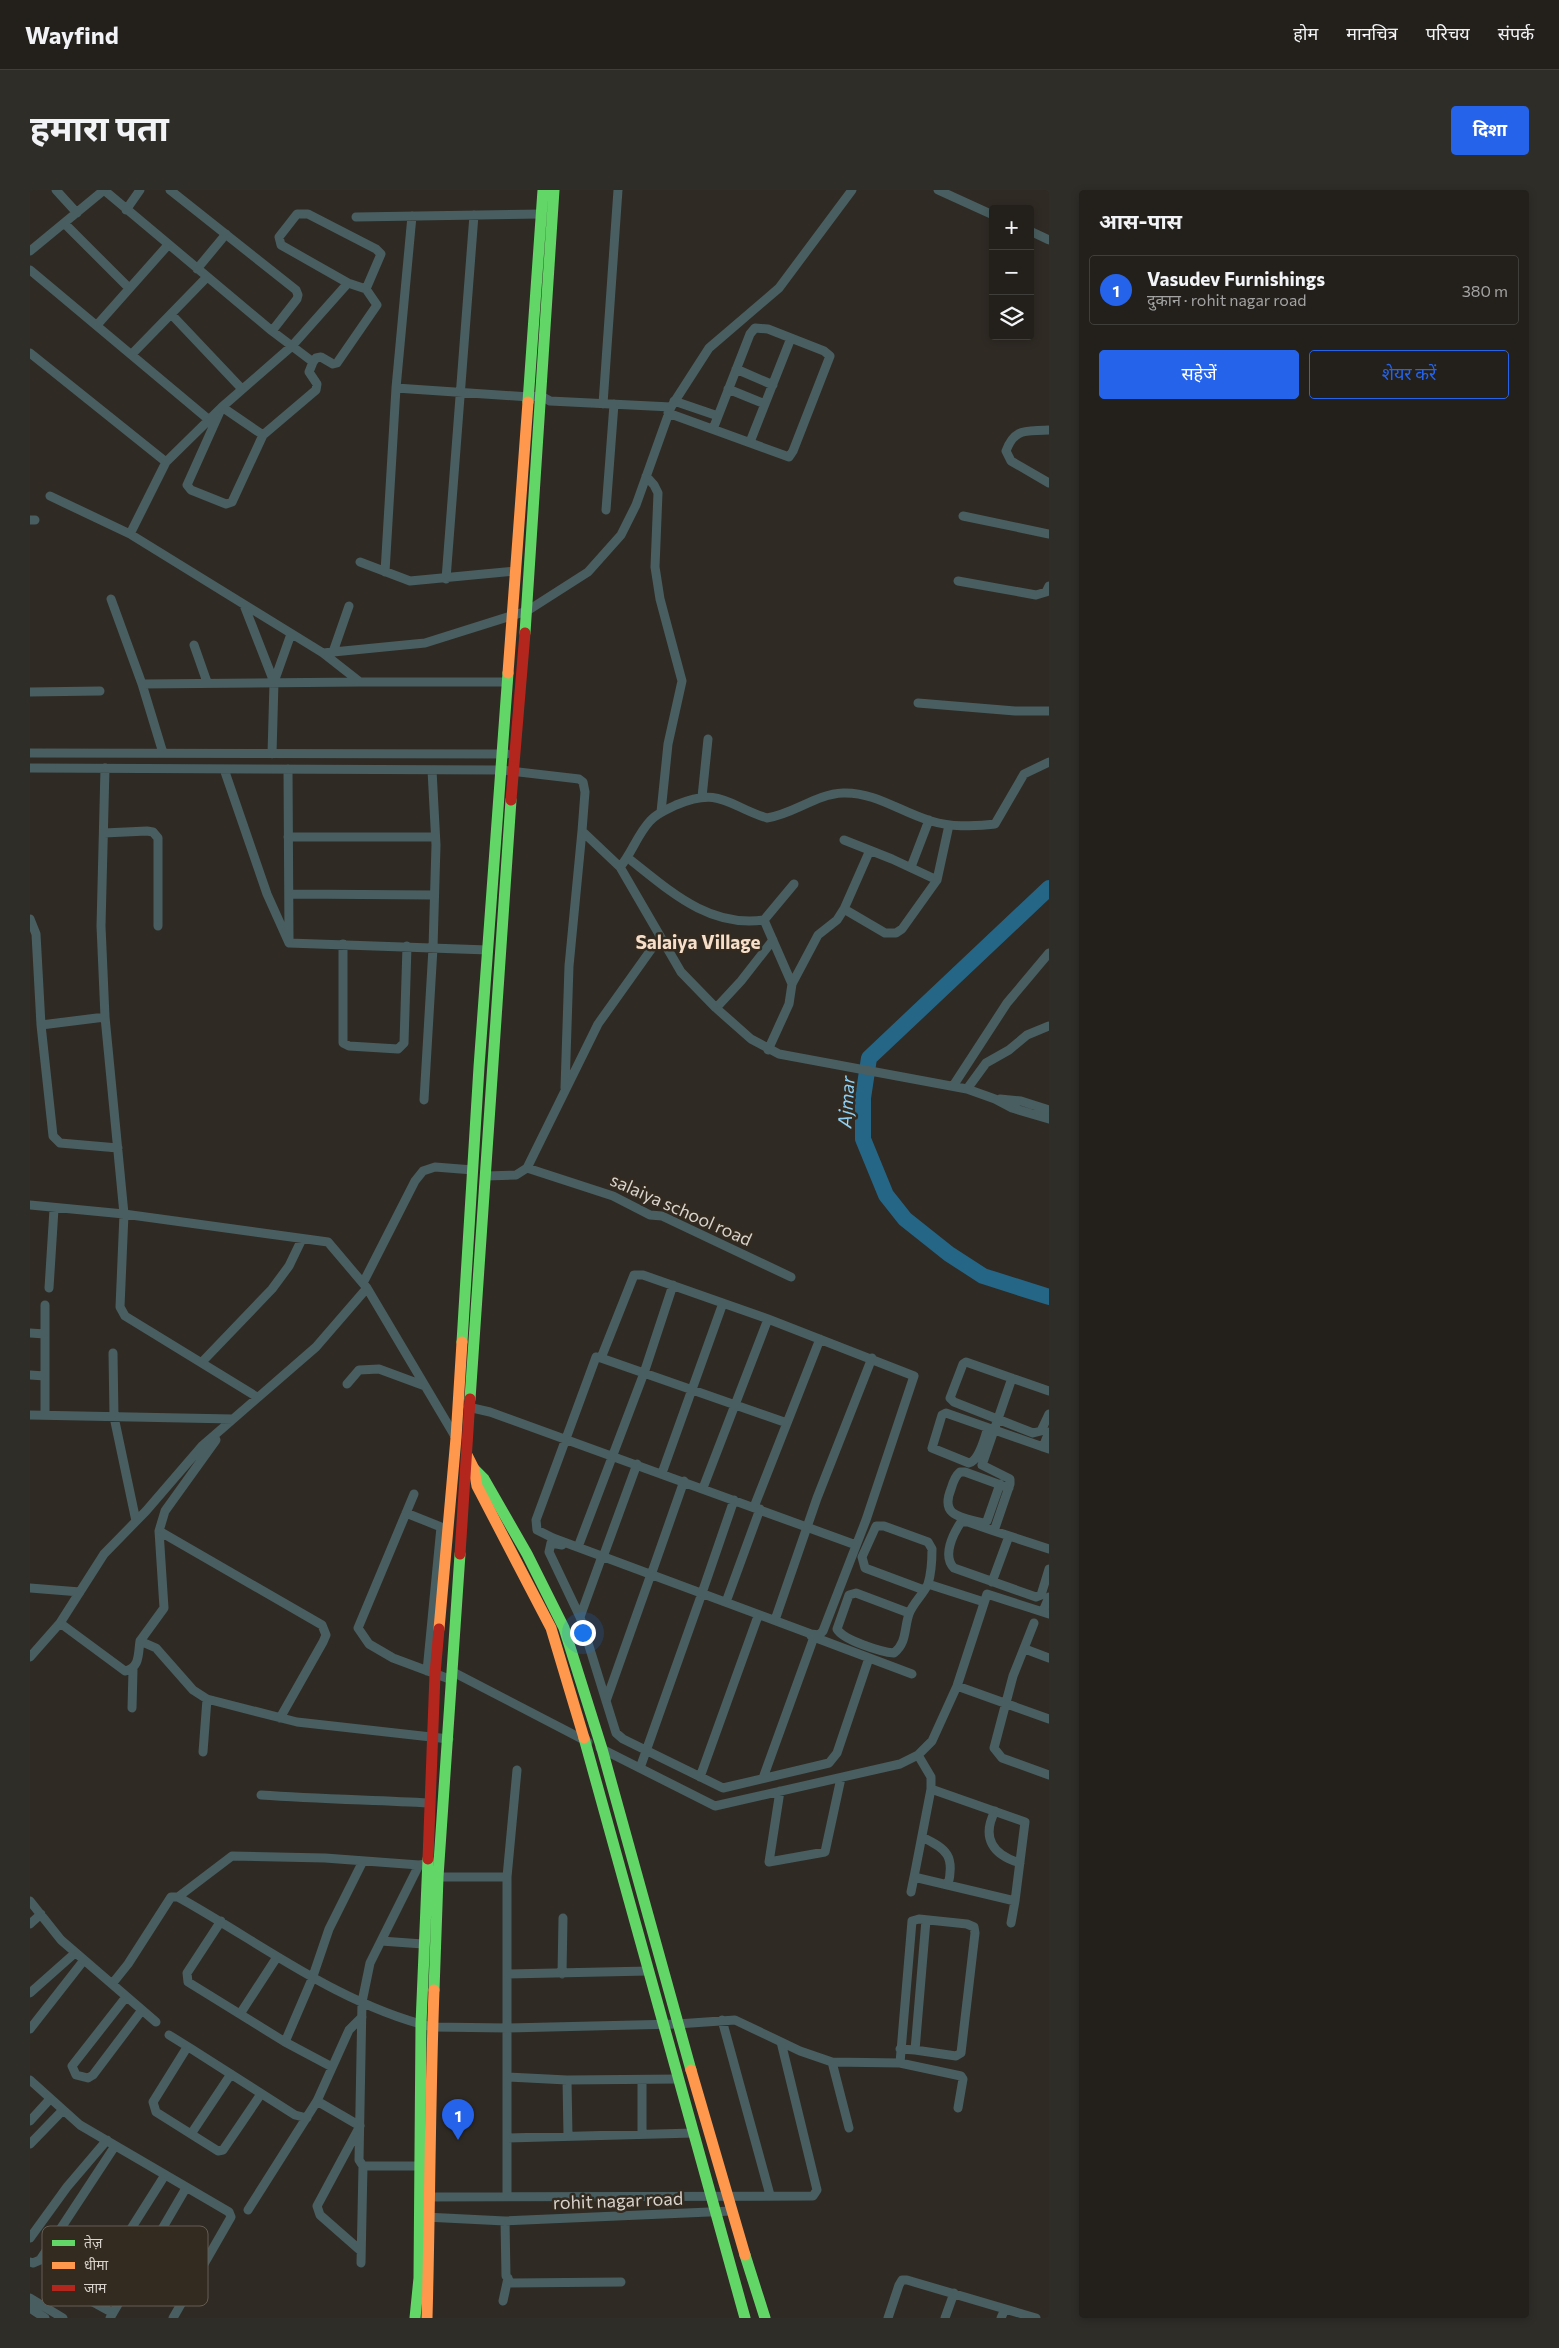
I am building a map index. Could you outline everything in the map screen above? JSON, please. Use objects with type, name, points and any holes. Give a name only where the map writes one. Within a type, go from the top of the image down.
[{"type":"street","points":[[56,190],[76,212]]},
{"type":"street","points":[[30,250],[104,190],[272,331],[313,362]]},
{"type":"street","points":[[126,210],[140,190]]},
{"type":"street","points":[[170,190],[294,287],[298,295],[272,331]]},
{"type":"street","points":[[425,2197],[419,2166],[426,2026],[449,1739],[468,1408],[486,1176],[508,754],[508,682],[543,190]]},
{"type":"street","points":[[508,754],[527,610],[554,190]]},
{"type":"street","points":[[603,404],[618,190]]},
{"type":"street","points":[[328,653],[425,643],[527,610],[588,572],[621,535],[636,505],[671,407],[709,348],[779,288],[851,192],[840,190]]},
{"type":"street","points":[[938,190],[989,212]]},
{"type":"street","points":[[222,406],[187,485],[191,490],[226,504],[232,502],[263,435],[316,390],[317,384],[309,372],[316,358],[321,357],[333,364],[337,363],[376,308],[376,302],[366,290],[348,283],[281,245],[279,237],[297,214],[308,214],[376,249],[381,254],[366,290]]},
{"type":"street","points":[[356,217],[541,214]]},
{"type":"street","points":[[446,578],[474,215]]},
{"type":"street","points":[[385,572],[396,388],[412,216]]},
{"type":"street","points":[[64,223],[130,288]]},
{"type":"street","points":[[1034,233],[1049,240]]},
{"type":"street","points":[[197,269],[226,234]]},
{"type":"street","points":[[97,325],[168,244]]},
{"type":"street","points":[[30,270],[208,420]]},
{"type":"street","points":[[132,354],[207,277]]},
{"type":"street","points":[[130,534],[166,462],[222,406],[292,346],[348,283]]},
{"type":"street","points":[[171,314],[242,389]]},
{"type":"street","points":[[671,407],[713,429],[789,457],[794,451],[830,356],[762,327],[755,328],[750,334],[713,429]]},
{"type":"street","points":[[750,442],[791,338]]},
{"type":"street","points":[[30,353],[166,462]]},
{"type":"street","points":[[736,369],[773,385]]},
{"type":"street","points":[[396,388],[529,397],[541,396],[550,401],[671,407],[718,416]]},
{"type":"street","points":[[728,389],[765,404]]},
{"type":"street","points":[[606,510],[614,404]]},
{"type":"street","points":[[222,406],[263,435]]},
{"type":"street","points":[[1049,430],[1018,433],[1011,439],[1006,451],[1010,460],[1049,483]]},
{"type":"street","points":[[646,476],[658,493],[655,567],[660,599],[682,681],[668,744],[661,812]]},
{"type":"street","points":[[50,496],[130,534],[291,634],[328,653],[360,682]]},
{"type":"street","points":[[963,516],[1049,534]]},
{"type":"street","points":[[360,562],[410,581],[516,571]]},
{"type":"street","points":[[958,581],[1036,595],[1046,592],[1049,586]]},
{"type":"street","points":[[111,599],[142,684],[163,753]]},
{"type":"street","points":[[244,604],[274,682]]},
{"type":"street","points":[[328,653],[349,606]]},
{"type":"street","points":[[272,754],[274,682],[291,634]]},
{"type":"street","points":[[194,645],[206,682]]},
{"type":"street","points":[[142,684],[206,682],[508,682]]},
{"type":"street","points":[[30,692],[100,691]]},
{"type":"street","points":[[918,703],[1015,711],[1049,711]]},
{"type":"street","points":[[702,798],[708,739]]},
{"type":"street","points":[[30,753],[508,754]]},
{"type":"street","points":[[620,867],[628,858],[650,821],[661,812],[694,798],[715,797],[735,803],[767,818],[795,809],[816,798],[842,793],[868,794],[929,820],[956,827],[995,824],[1024,774],[1049,762]]},
{"type":"street","points":[[30,768],[507,771],[568,776],[583,782],[582,831],[569,966],[565,1091]]},
{"type":"street","points":[[105,768],[101,926],[105,1017],[124,1214],[121,1311],[125,1316],[257,1396]]},
{"type":"street","points":[[224,769],[267,894],[289,943]]},
{"type":"street","points":[[288,769],[289,943]]},
{"type":"street","points":[[424,1100],[433,948],[435,837],[432,770]]},
{"type":"street","points":[[431,1673],[456,1438],[488,950],[507,771]]},
{"type":"street","points":[[911,867],[929,820]]},
{"type":"street","points":[[844,909],[885,932],[896,933],[902,929],[937,880],[950,825]]},
{"type":"street","points":[[582,831],[620,867],[681,972],[716,1008],[751,1039],[768,1050],[779,1054],[938,1082],[995,1098],[1022,1101],[1049,1110]]},
{"type":"street","points":[[104,833],[153,832],[158,838],[158,926]]},
{"type":"street","points":[[288,836],[435,837]]},
{"type":"street","points":[[844,840],[911,867],[937,880]]},
{"type":"street","points":[[768,1050],[789,1004],[792,984],[818,935],[837,920],[844,909],[870,850]]},
{"type":"street","points":[[628,858],[686,904],[736,922],[764,920],[794,884]]},
{"type":"street","points":[[290,894],[434,895]]},
{"type":"street","points":[[30,919],[36,934],[41,1025],[53,1136],[60,1143],[118,1148]]},
{"type":"street","points":[[764,920],[792,984]]},
{"type":"street","points":[[486,1176],[516,1175],[527,1168],[598,1024],[660,936]]},
{"type":"street","points":[[716,1008],[741,981],[773,940]]},
{"type":"street","points":[[289,943],[488,950]]},
{"type":"street","points":[[343,944],[343,1043],[349,1046],[398,1049],[404,1043],[407,946]]},
{"type":"street","points":[[953,1086],[1007,1003],[1049,953]]},
{"type":"street","points":[[41,1025],[105,1017]]},
{"type":"street","points":[[967,1089],[986,1063],[1009,1050],[1027,1035],[1049,1026]]},
{"type":"street","points":[[995,1098],[1012,1108],[1049,1119]]},
{"type":"street","points":[[474,1155],[487,1156]]},
{"type":"street","points":[[30,1657],[60,1623],[104,1554],[202,1446],[257,1396],[316,1347],[365,1285],[415,1181],[424,1170],[435,1167],[473,1170]]},
{"type":"street","name":"salaiya school road","points":[[527,1168],[613,1196],[650,1215],[662,1216],[791,1277]]},
{"type":"street","points":[[30,1205],[54,1209],[124,1214],[328,1242],[365,1285],[474,1469],[484,1479],[494,1496],[564,1628],[602,1749],[726,2195],[765,2318]]},
{"type":"street","points":[[49,1288],[54,1209]]},
{"type":"street","points":[[202,1362],[272,1289],[289,1266],[302,1239]]},
{"type":"street","points":[[601,1358],[634,1275],[643,1274],[872,1358],[914,1376],[856,1545],[823,1631],[819,1634],[811,1634],[602,1558],[555,1543],[548,1547],[580,1618],[616,1733],[647,1751],[723,1788],[829,1763],[837,1753],[869,1658]]},
{"type":"street","points":[[578,1547],[644,1373],[673,1285]]},
{"type":"street","points":[[662,1473],[723,1303]]},
{"type":"street","points":[[45,1305],[45,1415]]},
{"type":"street","points":[[703,1488],[768,1319]]},
{"type":"street","points":[[30,1333],[45,1334]]},
{"type":"street","points":[[726,1602],[787,1423],[820,1339]]},
{"type":"street","points":[[113,1353],[114,1416],[136,1520]]},
{"type":"street","points":[[602,1558],[537,1530],[536,1520],[596,1357],[787,1423]]},
{"type":"street","points":[[774,1620],[807,1526],[872,1358]]},
{"type":"street","points":[[1049,1391],[966,1362],[963,1364],[951,1391],[950,1398],[954,1402],[1037,1433],[1041,1431],[1049,1414]]},
{"type":"street","points":[[347,1384],[359,1370],[379,1369],[425,1386]]},
{"type":"street","points":[[30,1375],[45,1376]]},
{"type":"street","points":[[1012,1378],[997,1419],[991,1429],[973,1462],[969,1463],[932,1448],[942,1415],[946,1413],[991,1429],[1046,1448],[1048,1435]]},
{"type":"street","points":[[468,1408],[490,1412],[612,1455],[856,1545]]},
{"type":"street","points":[[30,1415],[233,1419]]},
{"type":"street","points":[[991,1429],[982,1465],[1010,1479],[986,1521],[983,1523],[950,1512],[946,1506],[946,1500],[956,1475],[960,1472],[1005,1486]]},
{"type":"street","points":[[60,1623],[126,1671],[133,1670],[137,1666],[140,1641],[164,1608],[159,1531],[165,1511],[216,1440]]},
{"type":"street","points":[[580,1618],[637,1464]]},
{"type":"street","points":[[474,1469],[477,1486],[550,1626],[585,1740],[745,2318]]},
{"type":"street","points":[[606,1701],[684,1481]]},
{"type":"street","points":[[994,1530],[1005,1486]]},
{"type":"street","points":[[414,1494],[358,1628],[369,1644],[392,1658],[431,1673],[452,1676],[716,1806],[900,1764],[918,1755],[932,1741],[957,1686],[987,1594],[1046,1613],[1049,1597]]},
{"type":"street","points":[[640,1768],[734,1500]]},
{"type":"street","points":[[406,1514],[441,1527],[431,1673],[432,1737],[429,1803],[423,1865],[426,2026],[425,2217],[427,2318]]},
{"type":"street","points":[[1049,1549],[968,1522],[960,1522],[948,1555],[948,1563],[954,1568],[1036,1598],[1041,1595],[1049,1569]]},
{"type":"street","points":[[909,1613],[856,1593],[849,1596],[837,1629],[848,1638],[894,1653],[904,1642],[909,1613],[926,1587],[932,1549],[928,1542],[884,1526],[876,1526],[862,1557],[865,1568],[926,1587],[984,1602]]},
{"type":"street","points":[[159,1531],[322,1625],[326,1635],[323,1642],[280,1718]]},
{"type":"street","points":[[992,1582],[1008,1536]]},
{"type":"street","points":[[30,1588],[80,1592]]},
{"type":"street","points":[[702,1594],[912,1674]]},
{"type":"street","points":[[700,1777],[758,1616]]},
{"type":"street","points":[[1034,1623],[1013,1676],[994,1748],[1002,1758],[1049,1775]]},
{"type":"street","points":[[763,1778],[814,1637]]},
{"type":"street","points":[[140,1641],[156,1648],[193,1690],[207,1699],[280,1718],[449,1739]]},
{"type":"street","points":[[1025,1649],[1049,1658]]},
{"type":"street","points":[[132,1708],[133,1670]]},
{"type":"street","points":[[957,1686],[1049,1719]]},
{"type":"street","points":[[203,1752],[207,1699]]},
{"type":"street","points":[[911,1892],[931,1789],[931,1776],[918,1755]]},
{"type":"street","points":[[507,2196],[507,1877],[518,1770]]},
{"type":"street","points":[[780,1791],[769,1862],[825,1852],[841,1778]]},
{"type":"street","points":[[931,1789],[1025,1822],[1011,1923]]},
{"type":"street","points":[[261,1795],[429,1803]]},
{"type":"street","points":[[995,1812],[988,1830],[990,1840],[1000,1855],[1020,1863]]},
{"type":"street","points":[[922,1837],[944,1849],[949,1857],[952,1868],[948,1885]]},
{"type":"street","points":[[178,1897],[232,1856],[423,1865]]},
{"type":"street","points":[[285,2042],[312,1979],[329,1929],[363,1861]]},
{"type":"street","points":[[361,2263],[364,2166],[359,2160],[362,2002],[370,1962],[423,1865]]},
{"type":"street","points":[[438,1877],[507,1877]]},
{"type":"street","points":[[914,1878],[1015,1901]]},
{"type":"street","points":[[112,1984],[128,1964],[165,1904],[171,1897],[178,1897],[221,1921],[312,1979],[362,2002],[426,2026],[508,2028],[677,2024],[735,2020],[781,2042],[832,2062],[900,2063],[961,2076],[963,2079],[958,2108]]},
{"type":"street","points":[[30,1901],[61,1940],[156,2022]]},
{"type":"street","points":[[30,1924],[40,1914]]},
{"type":"street","points":[[562,1974],[563,1918]]},
{"type":"street","points":[[915,2050],[926,1920]]},
{"type":"street","points":[[900,2049],[954,2056],[959,2056],[961,2053],[974,1927],[967,1924],[926,1920],[912,1921],[900,2049],[900,2063]]},
{"type":"street","points":[[221,1921],[187,1973],[188,1982],[285,2042],[332,2067]]},
{"type":"street","points":[[381,1941],[423,1944]]},
{"type":"street","points":[[30,1993],[75,1953]]},
{"type":"street","points":[[240,2014],[277,1957]]},
{"type":"street","points":[[30,2029],[84,1960]]},
{"type":"street","points":[[507,1974],[649,1971]]},
{"type":"street","points":[[126,1997],[72,2066],[76,2075],[88,2078],[93,2074],[142,2010]]},
{"type":"street","points":[[248,2210],[317,2101],[349,2030],[362,2017]]},
{"type":"street","points":[[722,2020],[770,2195]]},
{"type":"street","points":[[169,2035],[295,2115],[307,2118]]},
{"type":"street","points":[[425,2197],[813,2196],[817,2190],[781,2042]]},
{"type":"street","points":[[190,2048],[186,2049],[153,2102],[156,2112],[218,2151],[224,2150],[261,2094]]},
{"type":"street","points":[[954,2056],[954,2068]]},
{"type":"street","points":[[832,2062],[850,2128]]},
{"type":"street","points":[[191,2134],[230,2074]]},
{"type":"street","points":[[507,2077],[567,2080],[679,2079]]},
{"type":"street","points":[[30,2080],[80,2125],[229,2212],[231,2217],[208,2257]]},
{"type":"street","points":[[567,2080],[568,2136]]},
{"type":"street","points":[[642,2080],[642,2134]]},
{"type":"street","points":[[30,2121],[50,2099]]},
{"type":"street","points":[[317,2101],[360,2126]]},
{"type":"street","points":[[30,2144],[63,2110]]},
{"type":"street","points":[[360,2126],[317,2206],[320,2215],[361,2251]]},
{"type":"street","points":[[507,2138],[694,2132]]},
{"type":"street","points":[[30,2238],[67,2187],[107,2140]]},
{"type":"street","points":[[62,2226],[115,2146]]},
{"type":"street","points":[[364,2166],[419,2166]]},
{"type":"street","points":[[133,2226],[165,2175]]},
{"type":"street","points":[[163,2226],[186,2188]]},
{"type":"street","name":"rohit nagar road","points":[[425,2217],[505,2221],[732,2212]]},
{"type":"street","points":[[415,2318],[425,2217]]},
{"type":"street","points":[[503,2301],[508,2278],[505,2221]]},
{"type":"street","points":[[30,2262],[33,2263],[42,2257]]},
{"type":"street","points":[[508,2278],[511,2283],[621,2282]]},
{"type":"street","points":[[888,2318],[902,2280],[954,2293],[1036,2318]]},
{"type":"street","points":[[945,2318],[954,2293]]},
{"type":"street","points":[[30,2298],[42,2305]]},
{"type":"street","points":[[43,2306],[63,2318]]},
{"type":"street","points":[[99,2306],[111,2316]]},
{"type":"street","points":[[173,2318],[180,2306]]},
{"type":"street","points":[[30,2308],[45,2318]]},
{"type":"street","points":[[1001,2318],[1005,2309]]},
{"type":"waterway","name":"Ajmar","points":[[1049,888],[869,1058],[863,1098],[863,1139],[886,1195],[905,1219],[949,1254],[983,1276],[1049,1297]]},
{"type":"traffic: fast","points":[[528,402],[543,190]]},
{"type":"traffic: fast","points":[[525,633],[554,190]]},
{"type":"traffic: fast","points":[[462,1342],[479,1067],[508,673]]},
{"type":"traffic: fast","points":[[470,1399],[511,800]]},
{"type":"traffic: fast","points":[[474,1469],[484,1479],[527,1554],[564,1628],[602,1749],[691,2070]]},
{"type":"traffic: fast","points":[[434,1990],[438,1877],[460,1554]]},
{"type":"traffic: fast","points":[[584,1738],[745,2318]]},
{"type":"traffic: fast","points":[[415,2318],[419,2278],[421,2024],[428,1859]]},
{"type":"traffic: fast","points":[[745,2255],[765,2318]]},
{"type":"traffic: slow","points":[[508,673],[528,402]]},
{"type":"traffic: slow","points":[[439,1629],[456,1438],[462,1342]]},
{"type":"traffic: slow","points":[[467,1455],[474,1469],[477,1486],[551,1628],[584,1738]]},
{"type":"traffic: slow","points":[[427,2318],[434,1990]]},
{"type":"traffic: slow","points":[[691,2070],[745,2255]]},
{"type":"traffic: jam","points":[[511,800],[525,633]]},
{"type":"traffic: jam","points":[[460,1554],[470,1399]]},
{"type":"traffic: jam","points":[[428,1859],[435,1674],[439,1629]]},
{"type":"place","name":"Vasudev Furnishings","points":[[458,2140]]},
{"type":"district","name":"Salaiya Village","points":[[698,942]]}]
